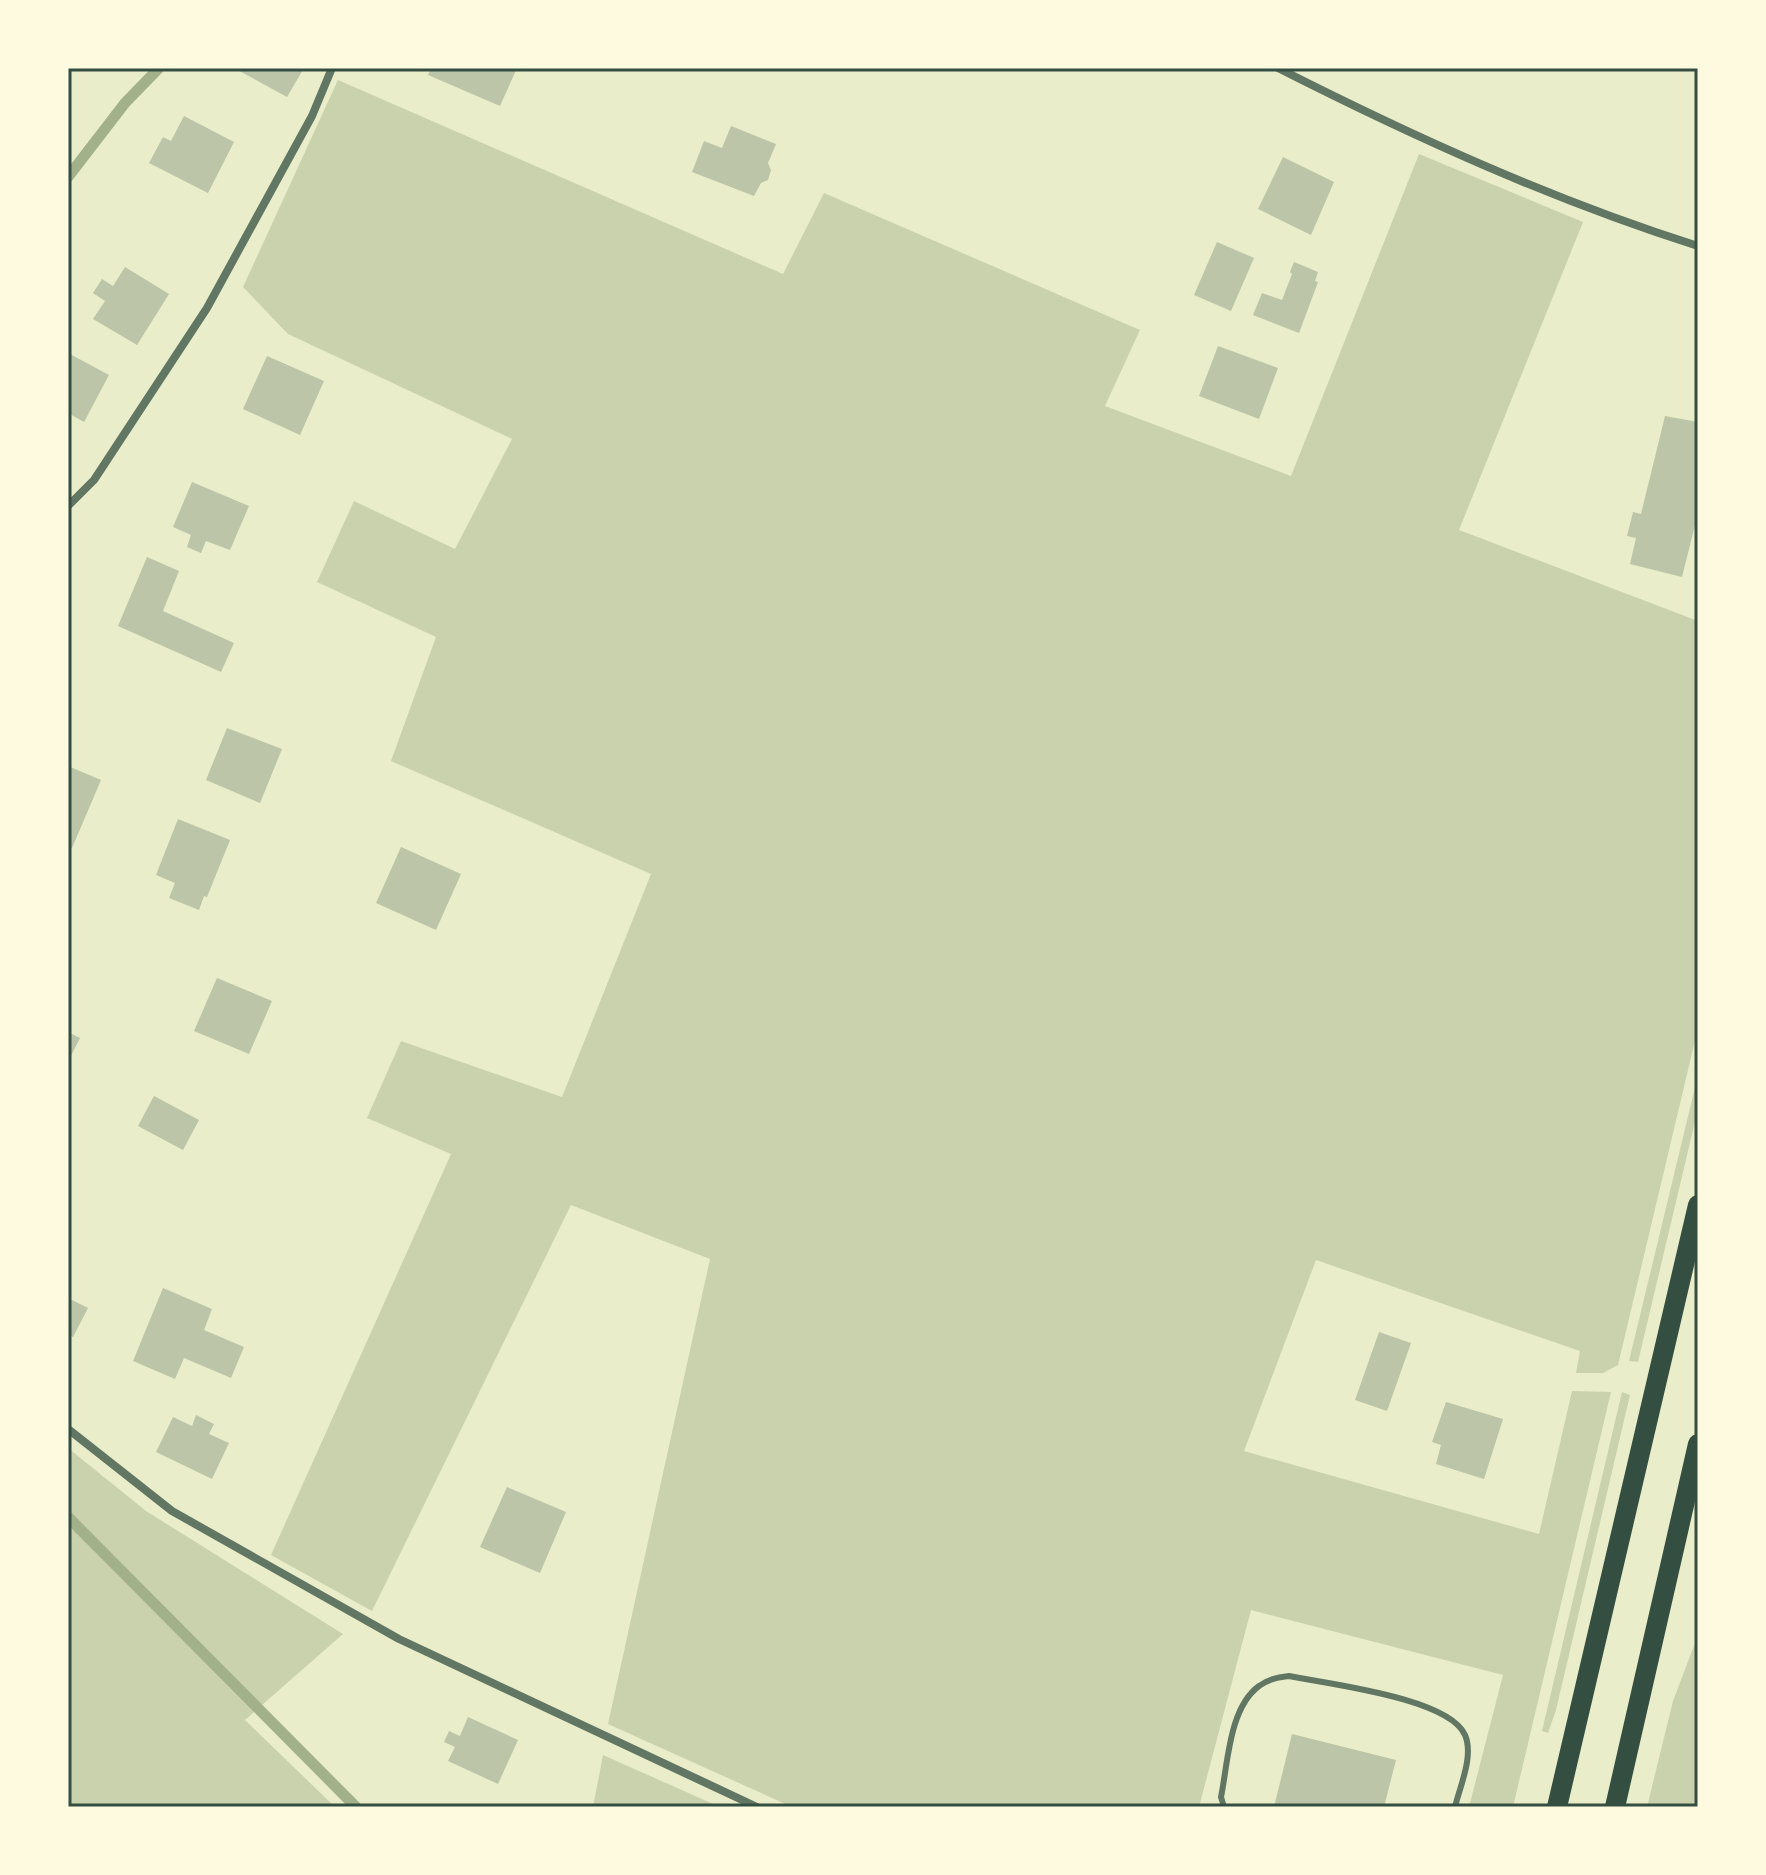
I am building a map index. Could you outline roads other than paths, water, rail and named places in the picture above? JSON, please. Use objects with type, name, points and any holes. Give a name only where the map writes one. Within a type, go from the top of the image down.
[{"type":"main road","points":[[1557,1807],[1698,1205]]},
{"type":"main road","points":[[1615,1807],[1698,1444]]},
{"type":"street","points":[[68,506],[94,480],[207,308],[312,116],[332,68]]},
{"type":"street","points":[[1278,68],[1425,140],[1623,222],[1698,246]]},
{"type":"street","points":[[68,1429],[172,1511],[399,1639],[757,1807]]},
{"type":"lane","points":[[1224,1807],[1221,1797],[1236,1722],[1245,1703],[1258,1686],[1273,1678],[1289,1676],[1420,1703],[1456,1722],[1465,1735],[1469,1751],[1455,1807]]},
{"type":"waterway","points":[[68,177],[125,103],[159,68]]},
{"type":"waterway","points":[[68,1517],[356,1807]]}]
